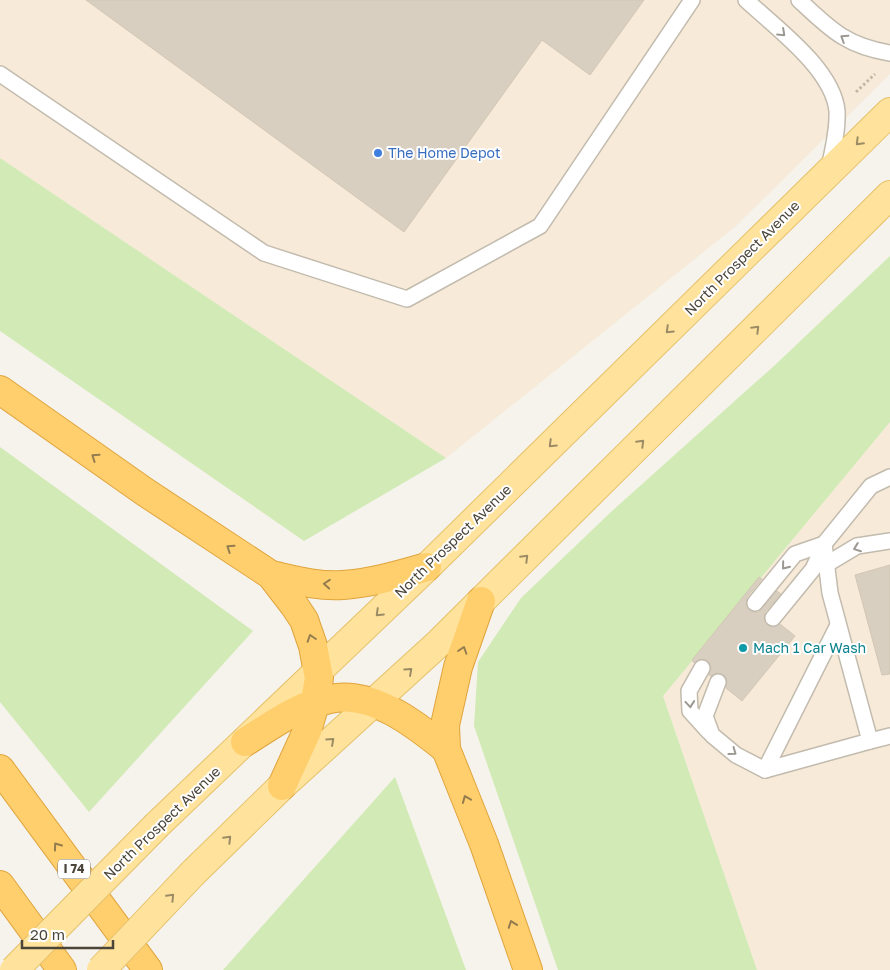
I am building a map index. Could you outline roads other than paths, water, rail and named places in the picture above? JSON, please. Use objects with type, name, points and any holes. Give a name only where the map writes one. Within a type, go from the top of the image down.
[{"type":"highway","points":[[0,390],[146,492],[270,575],[304,620],[313,646],[318,673],[315,704],[302,746],[282,786]]},
{"type":"highway","points":[[270,575],[315,584],[342,585],[378,580],[426,567]]},
{"type":"highway","points":[[481,602],[456,675],[445,724],[446,749],[484,844],[528,970]]},
{"type":"highway","points":[[245,742],[281,719],[332,698],[356,699],[385,708],[406,720],[446,749]]},
{"type":"highway","name":"I 74","points":[[0,769],[148,970]]},
{"type":"highway","points":[[0,885],[62,970]]},
{"type":"main road","name":"North Prospect Avenue","points":[[14,970],[157,825],[318,673],[890,112]]},
{"type":"main road","points":[[101,970],[193,873],[282,786],[373,704],[481,602],[890,195]]},
{"type":"lane","points":[[0,74],[264,253],[407,299],[540,226],[692,0]]},
{"type":"lane","points":[[746,0],[803,53],[826,80],[836,110],[836,136],[828,173]]},
{"type":"lane","points":[[799,0],[828,27],[849,42],[872,50],[890,53]]},
{"type":"lane","points":[[773,618],[813,569],[824,544],[871,486],[890,477]]},
{"type":"lane","points":[[827,564],[857,546],[890,541]]},
{"type":"lane","points":[[824,544],[830,593],[870,741]]},
{"type":"lane","points":[[755,603],[795,554],[824,544]]},
{"type":"lane","points":[[765,770],[838,625]]},
{"type":"lane","points":[[702,668],[690,692],[690,712],[712,735],[736,755],[765,770],[890,736]]},
{"type":"lane","points":[[712,735],[705,716],[718,682]]},
{"type":"place","name":"The Home Depot","points":[[378,153]]},
{"type":"place","name":"Mach 1 Car Wash","points":[[743,648]]}]
